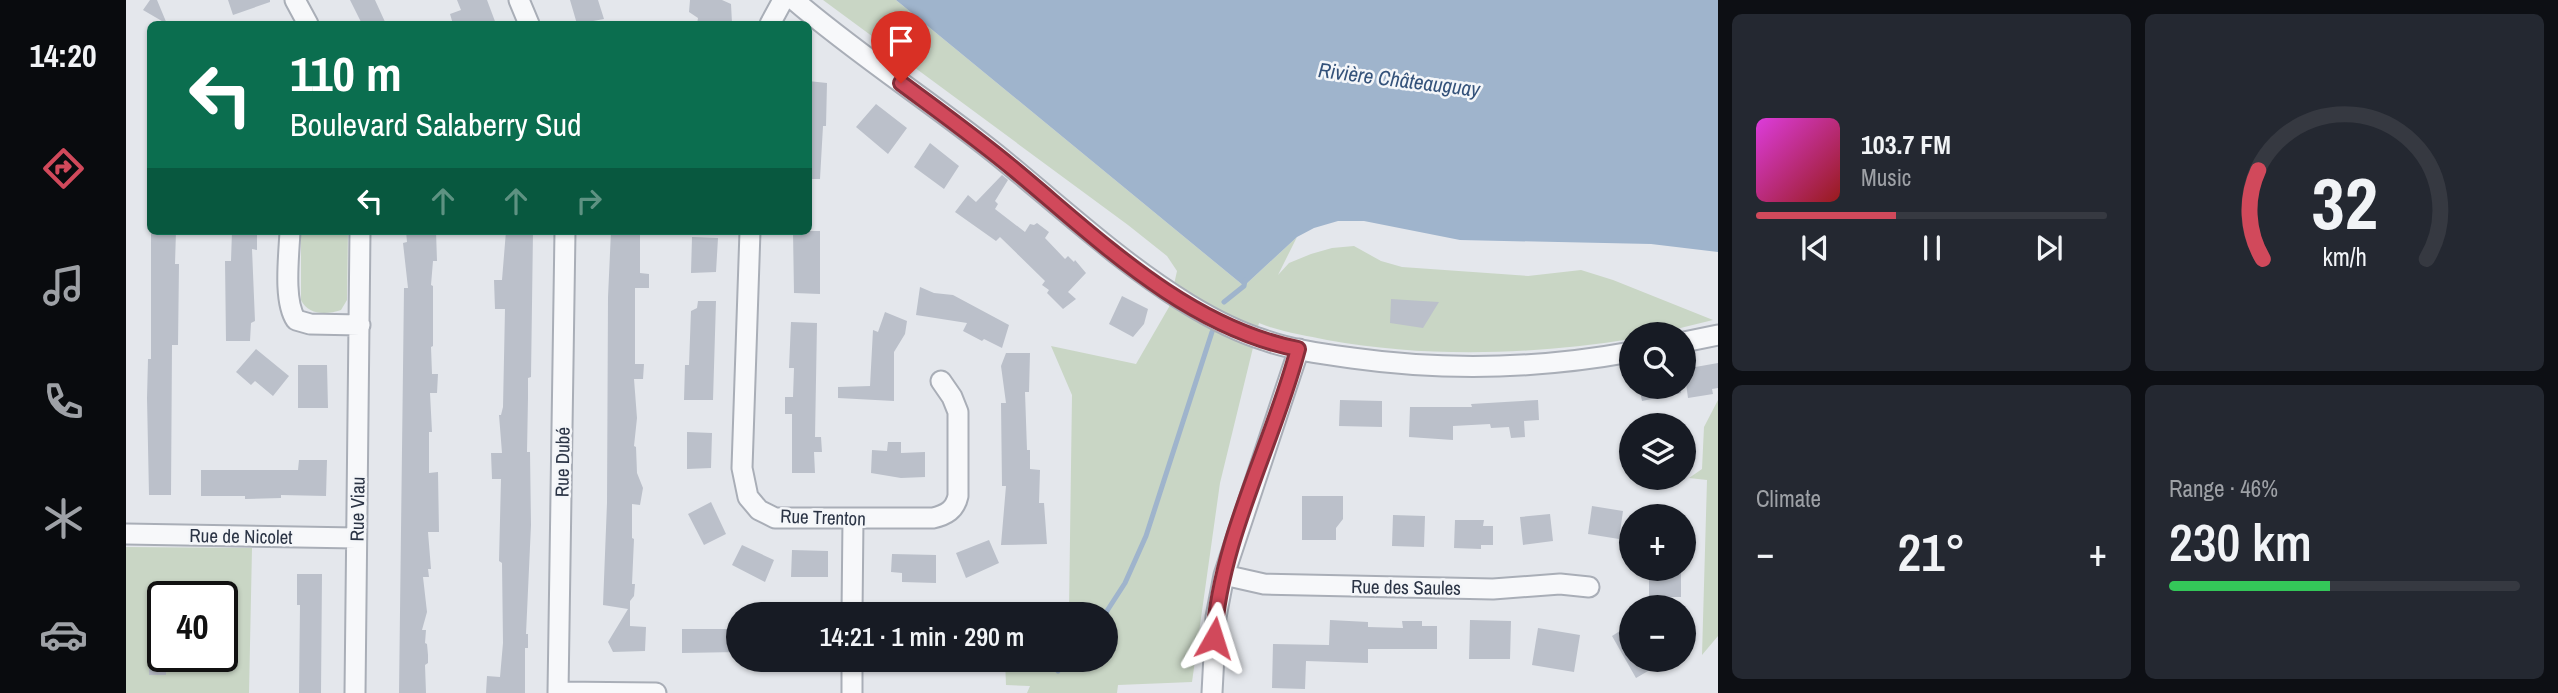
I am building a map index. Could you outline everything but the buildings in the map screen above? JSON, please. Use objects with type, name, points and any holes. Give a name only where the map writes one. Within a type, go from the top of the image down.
[{"type":"street","points":[[295,0],[306,21]]},
{"type":"street","points":[[519,0],[527,21]]},
{"type":"street","points":[[771,21],[783,0]]},
{"type":"street","points":[[794,0],[995,154],[1154,282],[1188,304],[1244,332],[1274,344],[1377,362],[1463,367],[1539,365],[1619,354]]},
{"type":"street","points":[[290,235],[289,298],[296,320],[310,324],[360,325]]},
{"type":"street","name":"Rue Viau","points":[[355,693],[360,235]]},
{"type":"street","name":"Rue Dubé","points":[[558,692],[565,235]]},
{"type":"street","name":"Rue Trenton","points":[[750,235],[742,454],[744,488],[752,504],[775,518],[933,519],[947,513],[956,503],[960,421],[956,404],[941,382]]},
{"type":"street","points":[[1696,340],[1718,335]]},
{"type":"street","points":[[1212,693],[1216,617],[1224,575],[1298,349]]},
{"type":"street","points":[[852,602],[853,519]]},
{"type":"street","name":"Rue de Nicolet","points":[[126,534],[356,538]]},
{"type":"street","name":"Rue des Saules","points":[[1224,575],[1264,584],[1493,589],[1560,584],[1589,587]]},
{"type":"street","points":[[852,672],[852,693]]},
{"type":"street","points":[[558,692],[656,693]]},
{"type":"green space","points":[[823,0],[896,0],[1244,286],[1297,237],[1278,275],[1289,263],[1311,254],[1354,246],[1381,261],[1402,267],[1528,276],[1581,270],[1713,320],[1696,324],[1696,322],[1619,322],[1619,341],[1555,348],[1479,352],[1365,346],[1293,333],[1259,323],[1220,483],[1192,682],[1118,685],[1117,693],[1027,693],[1030,686],[1006,685],[1005,672],[1118,672],[1118,602],[1069,602],[1072,395],[1051,346],[1136,364],[1169,307],[1177,271],[1167,256]]},
{"type":"green space","points":[[301,235],[348,235],[347,300],[341,310],[329,313],[313,311],[301,300]]},
{"type":"green space","points":[[1718,400],[1718,636],[1702,655],[1707,480],[1696,479],[1696,473],[1702,469],[1704,427]]},
{"type":"green space","points":[[126,547],[252,548],[249,693],[126,693]]},
{"type":"water","name":"Rivière Châteauguay","points":[[896,0],[1718,0],[1718,252],[1651,244],[1460,240],[1364,221],[1338,221],[1314,228],[1297,237],[1244,286]]},
{"type":"waterway","points":[[1224,302],[1244,286],[1245,280]]},
{"type":"waterway","points":[[1113,602],[1125,583],[1146,536],[1212,332]]},
{"type":"route","points":[[901,83],[995,154],[1154,282],[1188,304],[1244,332],[1274,344],[1298,349],[1224,575],[1214,638]]}]
